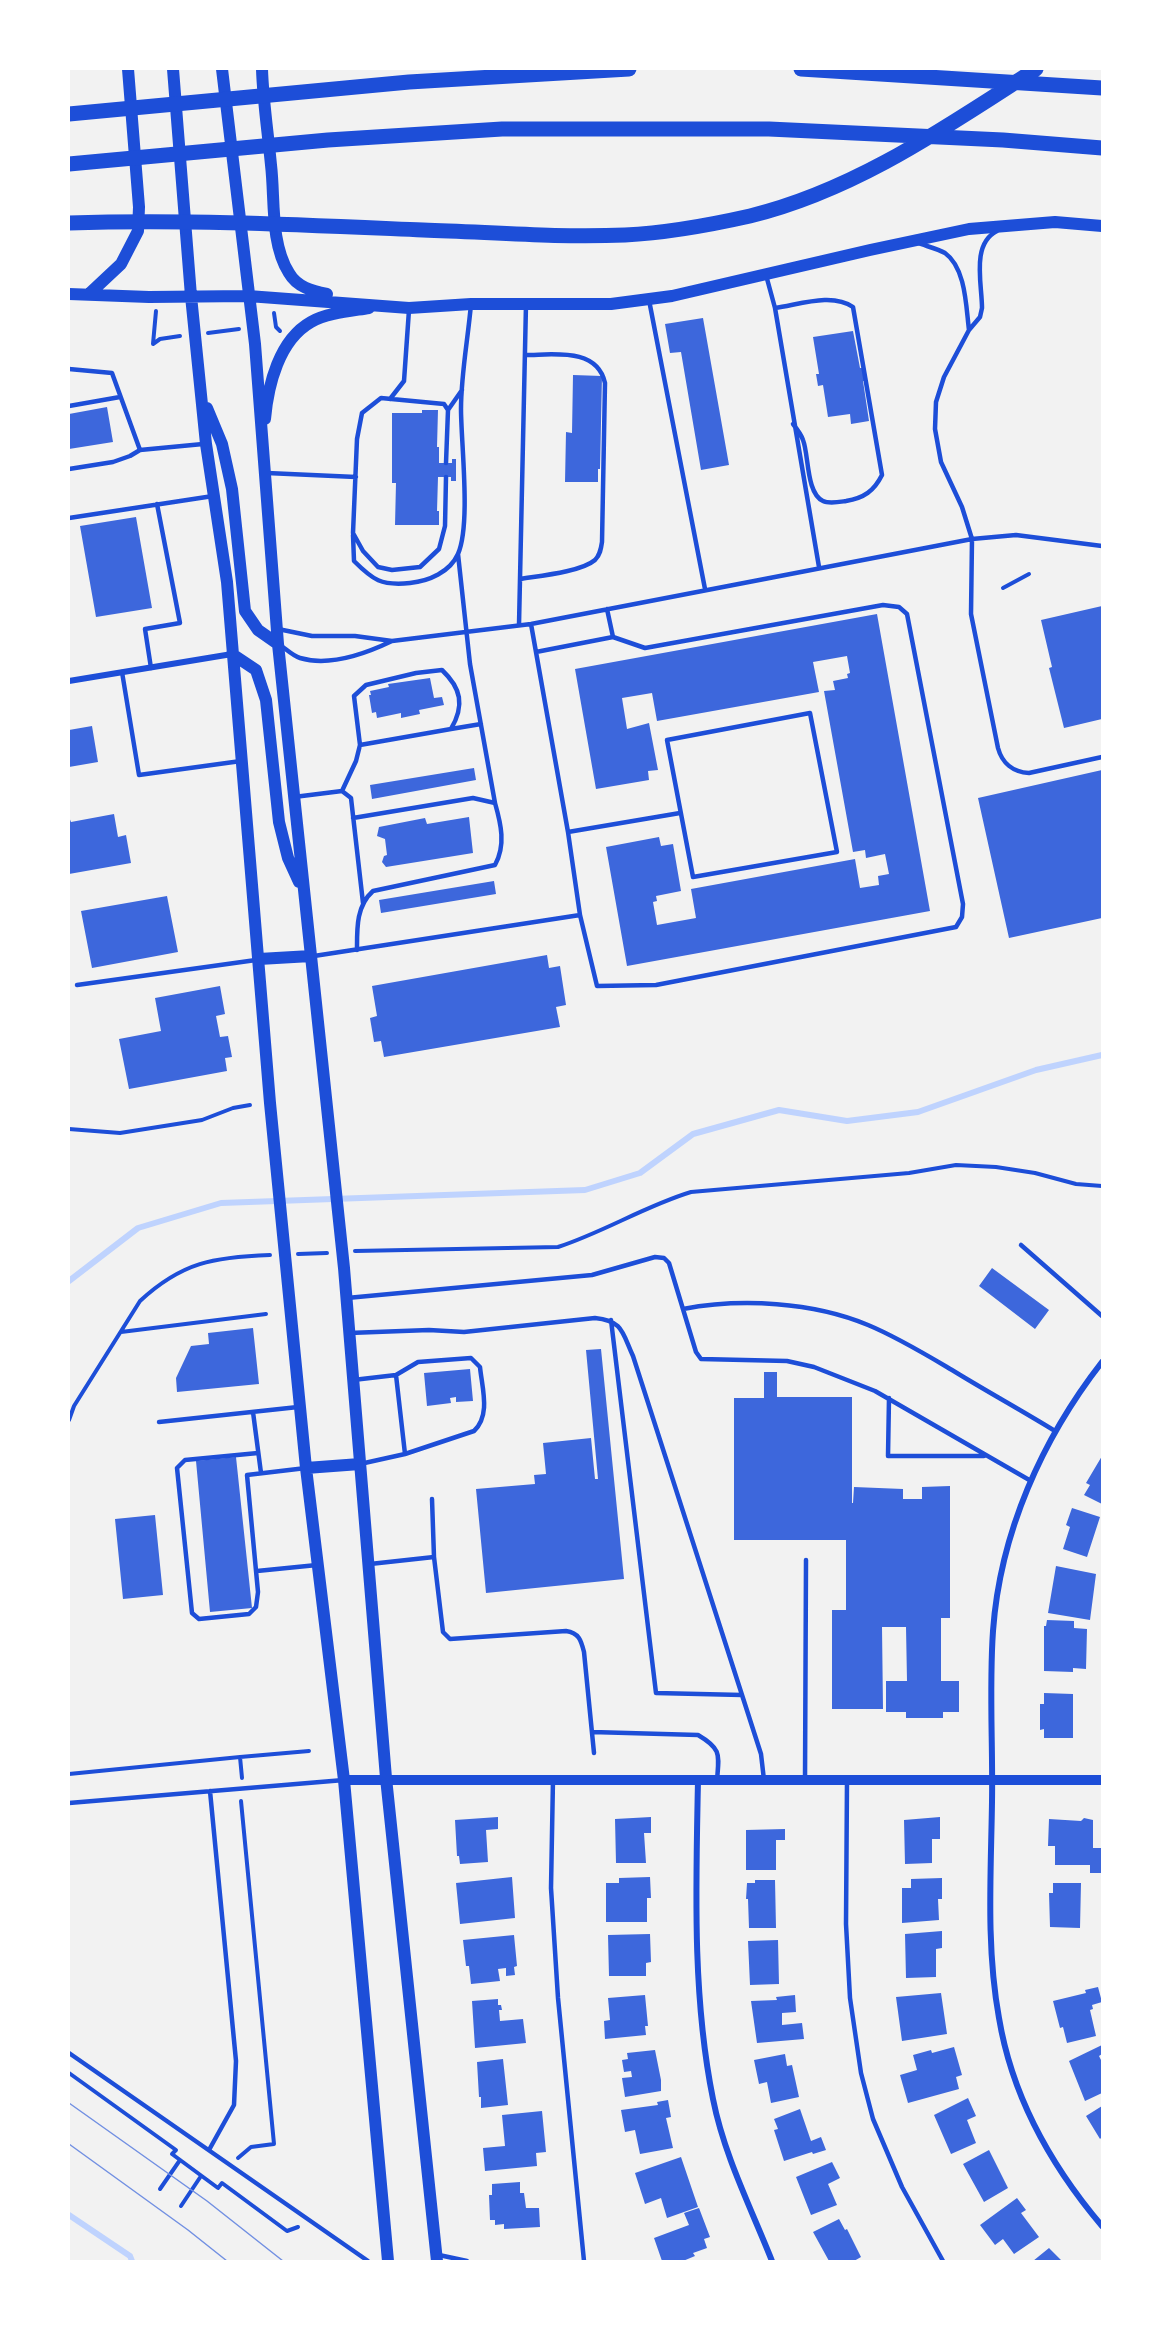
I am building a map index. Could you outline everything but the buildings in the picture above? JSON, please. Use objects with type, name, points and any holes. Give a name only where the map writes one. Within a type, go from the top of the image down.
[{"type":"highway","points":[[69,114],[483,76],[629,69]]},
{"type":"highway","points":[[801,69],[1102,88]]},
{"type":"highway","points":[[69,223],[218,221],[555,236],[627,235],[678,229],[750,215],[817,194],[882,165],[1036,69]]},
{"type":"highway","points":[[69,164],[328,140],[502,129],[746,128],[912,135],[1102,148]]},
{"type":"main road","points":[[88,294],[121,264],[138,231],[140,207],[128,69]]},
{"type":"main road","points":[[173,69],[191,296],[206,444],[227,582],[271,1116],[306,1468],[344,1780],[388,2261]]},
{"type":"main road","points":[[222,69],[255,344],[278,644],[329,1107],[386,1778],[437,2258]]},
{"type":"main road","points":[[262,69],[277,234],[284,263],[290,275],[313,292],[409,308],[471,304],[611,304],[672,296],[969,229],[1055,222],[1102,226]]},
{"type":"main road","points":[[69,294],[148,297],[248,296],[387,304]]},
{"type":"main road","points":[[263,456],[265,416],[275,372],[291,339],[313,321],[387,304]]},
{"type":"main road","points":[[202,396],[222,444],[232,489],[245,611],[258,630],[278,644]]},
{"type":"main road","points":[[232,654],[256,670],[266,700],[279,822],[288,858],[304,891]]},
{"type":"main road","points":[[259,959],[311,956]]},
{"type":"main road","points":[[306,1468],[360,1464]]},
{"type":"street","points":[[69,681],[232,654]]},
{"type":"street","points":[[1102,1362],[1077,1394],[1055,1431],[1031,1480],[1015,1522],[1001,1575],[993,1629],[990,1695],[992,1781],[990,1920],[993,1971],[1003,2037],[1020,2093],[1037,2130],[1058,2169],[1102,2226]]},
{"type":"street","points":[[344,1780],[386,1778],[1102,1780]]},
{"type":"street","points":[[698,1780],[698,1967],[704,2038],[713,2100],[731,2160],[772,2261]]},
{"type":"lane","points":[[1011,225],[992,234],[982,246],[980,317],[969,330],[945,377],[936,402],[935,429],[941,462],[962,507],[972,539],[971,614],[1000,755],[1012,769],[1029,773],[1102,757]]},
{"type":"lane","points":[[911,241],[945,254],[957,269],[963,290],[969,330]]},
{"type":"lane","points":[[766,275],[774,308],[819,567]]},
{"type":"lane","points":[[649,299],[705,589]]},
{"type":"lane","points":[[774,308],[834,300],[845,302],[853,307],[882,475],[876,488],[863,497],[847,501],[828,502],[819,498],[812,487],[803,440],[794,424]]},
{"type":"lane","points":[[357,950],[357,918],[366,897],[373,891],[495,865],[502,853],[501,822],[495,803],[470,664],[458,554],[464,530],[461,407],[471,304]]},
{"type":"lane","points":[[519,625],[526,304]]},
{"type":"lane","points":[[390,399],[404,381],[409,308]]},
{"type":"lane","points":[[520,579],[581,567],[594,561],[600,552],[603,519],[605,383],[603,374],[599,366],[586,358],[525,355]]},
{"type":"lane","points":[[69,369],[112,373],[140,450]]},
{"type":"lane","points":[[446,463],[448,410],[463,389]]},
{"type":"lane","points":[[69,406],[120,397]]},
{"type":"lane","points":[[448,410],[444,404],[381,398],[362,413],[357,439],[354,561],[371,579],[399,584],[415,582],[446,571],[458,554]]},
{"type":"lane","points":[[69,469],[113,462],[140,450],[206,444]]},
{"type":"lane","points":[[264,473],[356,477]]},
{"type":"lane","points":[[353,532],[363,551],[378,567],[392,570],[420,567],[439,549],[445,526],[446,477]]},
{"type":"lane","points":[[69,518],[213,496]]},
{"type":"lane","points":[[151,668],[145,629],[180,623],[157,504]]},
{"type":"lane","points":[[278,629],[312,636],[355,636],[392,641],[531,624],[972,539],[1016,535],[1102,546]]},
{"type":"lane","points":[[531,624],[568,832],[580,915],[597,986],[668,983],[956,927],[962,917],[963,904],[907,614],[899,607],[883,604],[645,648],[613,637],[536,652]]},
{"type":"lane","points":[[607,609],[613,637]]},
{"type":"lane","points":[[278,644],[298,657],[319,661],[372,651],[392,641]]},
{"type":"lane","points":[[342,791],[356,761],[360,745],[354,696],[366,685],[416,673],[441,670],[454,682],[460,702],[457,719],[451,729]]},
{"type":"lane","points":[[122,672],[140,775],[241,761]]},
{"type":"lane","points":[[810,713],[837,852],[693,877],[680,813],[668,740],[810,713]]},
{"type":"lane","points":[[360,745],[481,724]]},
{"type":"lane","points":[[294,797],[342,791],[351,798],[363,906]]},
{"type":"lane","points":[[353,818],[473,798],[495,803]]},
{"type":"lane","points":[[568,832],[680,813]]},
{"type":"lane","points":[[311,956],[580,915]]},
{"type":"lane","points":[[77,985],[259,959]]},
{"type":"lane","points":[[1021,1245],[1102,1316]]},
{"type":"lane","points":[[347,1298],[592,1275],[655,1257],[664,1258],[669,1263],[696,1352],[701,1359],[787,1361],[814,1367],[889,1398],[1031,1480]]},
{"type":"lane","points":[[683,1309],[746,1303],[796,1307],[866,1324],[903,1342],[1055,1431]]},
{"type":"lane","points":[[350,1333],[429,1330],[464,1332],[595,1318],[611,1320],[620,1328],[633,1356],[761,1754],[764,1780]]},
{"type":"lane","points":[[611,1320],[656,1693],[742,1695]]},
{"type":"lane","points":[[353,1380],[396,1375],[418,1362],[471,1358],[480,1367],[485,1414],[482,1424],[474,1431],[405,1454],[360,1464]]},
{"type":"lane","points":[[396,1375],[405,1454]]},
{"type":"lane","points":[[889,1398],[888,1456],[987,1455]]},
{"type":"lane","points":[[159,1422],[300,1407]]},
{"type":"lane","points":[[253,1412],[261,1473]]},
{"type":"lane","points":[[258,1453],[185,1460],[177,1468],[192,1613],[199,1618],[249,1614],[256,1607],[258,1592],[247,1475],[306,1468]]},
{"type":"lane","points":[[432,1499],[434,1557],[441,1620],[446,1637],[456,1639],[574,1632],[581,1639],[594,1753]]},
{"type":"lane","points":[[369,1564],[434,1557]]},
{"type":"lane","points":[[805,1780],[807,1560]]},
{"type":"lane","points":[[256,1571],[318,1565]]},
{"type":"lane","points":[[592,1732],[698,1735],[712,1743],[719,1754],[717,1780]]},
{"type":"lane","points":[[553,1779],[551,1888],[557,1987],[584,2261]]},
{"type":"lane","points":[[69,1803],[344,1780]]},
{"type":"lane","points":[[847,1780],[846,1924],[849,1998],[861,2073],[873,2119],[902,2187],[943,2261]]},
{"type":"lane","points":[[209,2150],[234,2105],[236,2061],[210,1791]]},
{"type":"lane","points":[[69,2053],[368,2261]]},
{"type":"lane","points":[[437,2258],[467,2261]]},
{"type":"path","points":[[272,297],[276,327],[291,339]]},
{"type":"path","points":[[1003,588],[1029,574]]},
{"type":"path","points":[[69,1129],[120,1133],[202,1120],[233,1108],[250,1105]]},
{"type":"path","points":[[352,1252],[558,1247],[586,1238],[692,1192],[909,1173],[956,1165],[996,1167],[1035,1173],[1076,1184],[1102,1186]]},
{"type":"path","points":[[296,1254],[330,1252]]},
{"type":"path","points":[[69,1420],[74,1406],[140,1301],[173,1274],[210,1261],[274,1255]]},
{"type":"path","points":[[120,1333],[266,1314]]},
{"type":"path","points":[[69,1774],[309,1751]]},
{"type":"path","points":[[69,2073],[176,2150],[172,2154],[218,2188],[240,2155],[251,2147],[274,2144],[241,1810],[240,1757]]},
{"type":"path","points":[[160,2189],[180,2160]]},
{"type":"path","points":[[181,2206],[201,2176]]},
{"type":"path","points":[[222,2184],[287,2231],[299,2227]]},
{"type":"waterway","points":[[69,1281],[138,1228],[221,1203],[585,1190],[640,1173],[693,1134],[779,1110],[847,1121],[918,1112],[1036,1070],[1102,1055]]},
{"type":"waterway","points":[[69,2215],[130,2256],[132,2261]]},
{"type":"tram line","points":[[69,2103],[207,2201],[283,2261]]},
{"type":"tram line","points":[[69,2144],[227,2261]]}]
